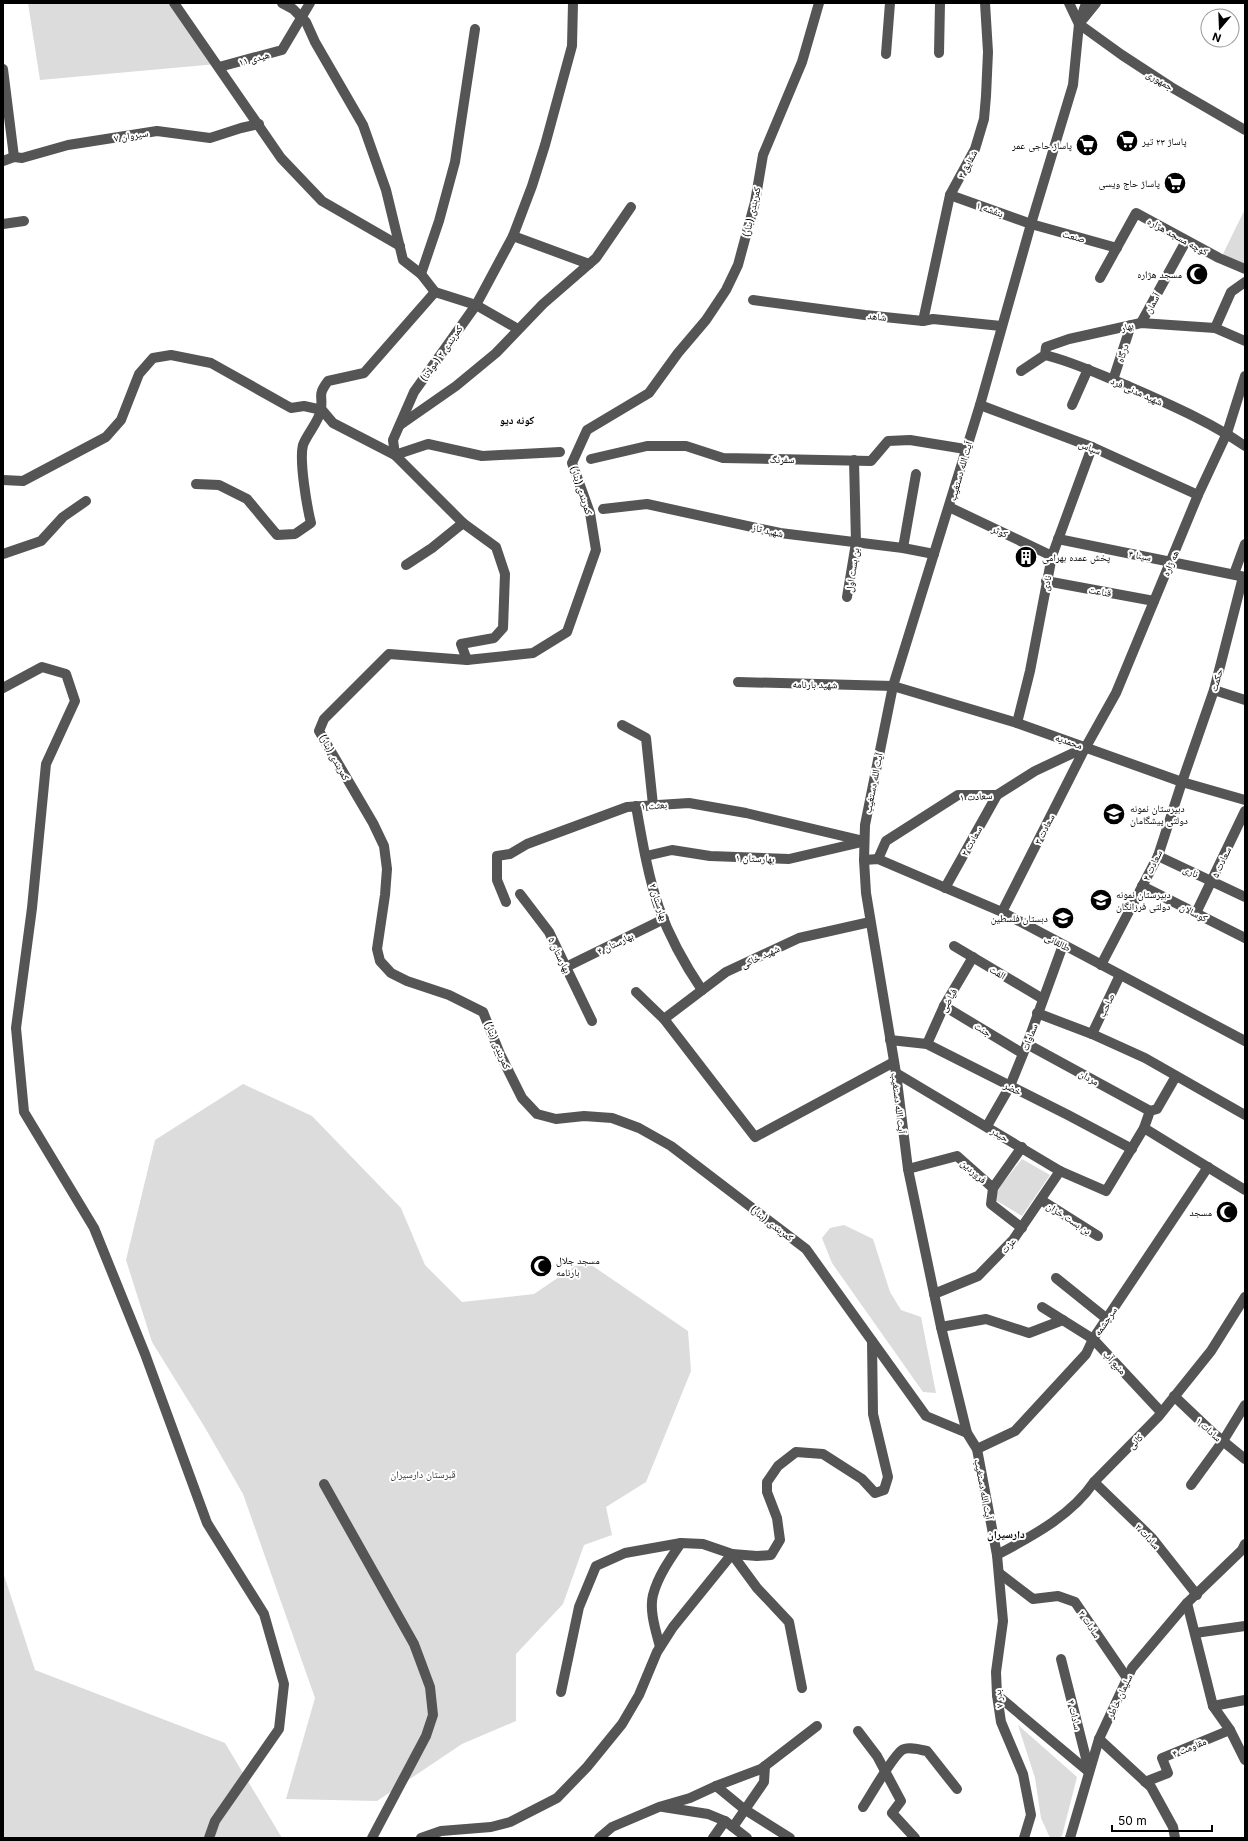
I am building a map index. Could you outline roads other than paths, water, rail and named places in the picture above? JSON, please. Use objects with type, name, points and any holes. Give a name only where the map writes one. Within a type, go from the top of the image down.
[{"type":"street","points":[[174,3],[259,124],[281,158],[322,201],[400,246]]},
{"type":"street","points":[[282,3],[302,17],[306,22],[315,42],[363,124],[386,190],[403,260],[421,274],[435,292],[476,304],[518,329]]},
{"type":"street","name":"هیدی ۱۱","points":[[219,67],[282,50],[310,3]]},
{"type":"street","name":"کمربندی ۲ (مولانا)","points":[[395,455],[393,440],[414,392],[476,304],[513,236],[532,186],[545,145],[572,46],[573,3]]},
{"type":"street","name":"کمربندی (بنار)","points":[[819,3],[802,62],[763,155],[755,202],[738,265],[726,290],[706,320],[678,353],[649,393],[587,430],[572,463],[590,513],[596,550],[567,632],[533,653],[467,660],[389,654],[324,719],[319,732],[374,823],[384,846],[387,869],[385,895],[376,949],[380,961],[390,972],[402,978],[449,995],[483,1012],[500,1054],[522,1098],[537,1114],[556,1118],[584,1116],[612,1118],[639,1128],[671,1146],[806,1250],[926,1416],[967,1433]]},
{"type":"street","points":[[886,54],[890,3]]},
{"type":"street","points":[[939,53],[940,3]]},
{"type":"street","name":"شقایق ۳","points":[[923,321],[950,195],[975,149],[984,119],[988,52],[985,3]]},
{"type":"street","points":[[1069,3],[1079,24]]},
{"type":"street","points":[[1076,3],[1079,24]]},
{"type":"street","points":[[1079,24],[1086,3]]},
{"type":"street","points":[[1079,24],[1096,3]]},
{"type":"street","name":"جمهوری","points":[[1079,24],[1141,68],[1245,130]]},
{"type":"street","name":"آیت الله دستغیب","points":[[997,1555],[977,1449],[967,1433],[941,1327],[908,1169],[896,1073],[866,893],[864,841],[865,825],[874,776],[893,686],[980,405],[1001,326],[1073,85],[1079,24]]},
{"type":"street","points":[[421,274],[439,221],[455,162],[475,29]]},
{"type":"street","points":[[3,69],[14,157]]},
{"type":"street","name":"سیروان ۷","points":[[3,161],[14,157],[22,158],[68,145],[157,131],[210,138],[259,124]]},
{"type":"street","name":"بنفشه ۱","points":[[950,195],[1031,224]]},
{"type":"street","points":[[400,425],[456,386],[496,353],[543,304],[596,258],[631,207]]},
{"type":"street","name":"کوچه مسجد هژاره","points":[[1100,278],[1136,213],[1186,241],[1245,269]]},
{"type":"street","points":[[3,224],[24,221]]},
{"type":"street","name":"صنعت","points":[[1031,224],[1117,248]]},
{"type":"street","points":[[513,236],[589,264]]},
{"type":"street","name":"آسمان","points":[[1141,323],[1186,241]]},
{"type":"street","points":[[1214,328],[1231,292],[1245,282]]},
{"type":"street","points":[[435,292],[364,373],[328,381],[320,395],[322,410],[333,423],[395,455],[463,523],[496,546],[505,574],[503,628],[494,638],[461,644],[467,660]]},
{"type":"street","name":"شاهد","points":[[753,300],[865,315],[923,321],[933,319],[1001,326]]},
{"type":"street","name":"بهار","points":[[1021,371],[1045,355],[1046,347],[1064,341],[1141,323],[1214,328],[1245,341]]},
{"type":"street","name":"درگاه","points":[[1113,380],[1131,325]]},
{"type":"street","points":[[3,480],[23,481],[106,437],[121,420],[139,374],[153,358],[171,355],[211,363],[291,408],[304,406],[322,410]]},
{"type":"street","name":"شهید مدنی فرد","points":[[1045,355],[1067,360],[1155,398],[1227,433],[1245,446]]},
{"type":"street","points":[[1072,405],[1088,369]]},
{"type":"street","name":"هه ژاره","points":[[1086,747],[1116,693],[1172,561],[1198,495],[1227,433],[1245,376]]},
{"type":"street","name":"سپاس","points":[[980,405],[1092,447],[1198,495]]},
{"type":"street","points":[[196,484],[219,485],[247,499],[277,535],[295,534],[311,523],[303,471],[303,446],[322,410]]},
{"type":"street","name":"سفرنگ","points":[[591,458],[647,446],[686,446],[723,458],[871,461],[888,441],[910,440],[966,449]]},
{"type":"street","points":[[395,455],[428,444],[482,456],[560,452]]},
{"type":"street","name":"نادی","points":[[1017,723],[1030,671],[1052,556],[1092,447]]},
{"type":"street","name":"بن بست اول","points":[[847,597],[856,543],[854,460]]},
{"type":"street","points":[[904,548],[916,474]]},
{"type":"street","points":[[3,554],[41,541],[63,517],[86,501]]},
{"type":"street","name":"شهید تاز","points":[[603,509],[647,504],[780,533],[904,548],[934,554]]},
{"type":"street","name":"کوثر","points":[[949,507],[1052,556]]},
{"type":"street","points":[[406,564],[432,548],[463,523]]},
{"type":"street","name":"سینا ۴","points":[[1058,539],[1240,576]]},
{"type":"street","name":"حکمت","points":[[1182,782],[1214,690],[1240,576],[1245,544]]},
{"type":"street","name":"قناعت","points":[[1046,581],[1154,601]]},
{"type":"street","points":[[3,688],[42,667],[66,674],[75,701],[46,764],[32,908],[16,1028],[24,1112],[94,1228],[145,1354],[207,1523],[264,1614],[284,1684],[279,1729],[215,1821],[209,1838]]},
{"type":"street","name":"شهید بارنامه","points":[[738,682],[893,686]]},
{"type":"street","name":"محمدیه","points":[[893,686],[1017,723],[1182,782],[1245,800]]},
{"type":"street","points":[[1214,690],[1245,700]]},
{"type":"street","points":[[622,725],[646,738],[653,805]]},
{"type":"street","name":"سعادت ۱","points":[[878,859],[886,842],[958,795],[997,795],[1035,771],[1086,747]]},
{"type":"street","name":"سعادت ۳","points":[[1002,912],[1086,747]]},
{"type":"street","name":"سعادت ۴","points":[[1101,965],[1158,856],[1182,782]]},
{"type":"street","name":"سعادت ۲","points":[[945,888],[997,795]]},
{"type":"street","name":"بعثت ۱","points":[[506,902],[497,880],[496,856],[510,854],[527,844],[627,807],[689,803],[746,813],[864,841]]},
{"type":"street","name":"بهارستان ۲","points":[[636,806],[646,856],[659,908],[684,964],[702,990]]},
{"type":"street","name":"سعادت ۵","points":[[1196,913],[1245,811]]},
{"type":"street","name":"بهارستان ۱","points":[[646,856],[672,850],[710,856],[790,859],[864,841]]},
{"type":"street","name":"ناری","points":[[1158,856],[1213,880],[1245,897]]},
{"type":"street","name":"طالقانی","points":[[864,860],[878,859],[1002,912],[1245,1041]]},
{"type":"street","name":"کوسالان","points":[[1142,886],[1245,938]]},
{"type":"street","name":"بهارستان ۵","points":[[520,894],[549,932],[592,1021]]},
{"type":"street","name":"بهارستان ۴","points":[[566,967],[664,919]]},
{"type":"street","name":"شهید خاکی","points":[[664,1018],[726,972],[798,938],[870,922]]},
{"type":"street","name":"سماوات","points":[[988,1126],[1010,1086],[1063,945]]},
{"type":"street","name":"الفت","points":[[954,946],[1043,999]]},
{"type":"street","name":"فیاضی","points":[[926,1044],[944,1006],[973,957]]},
{"type":"street","name":"صاحب","points":[[1092,1034],[1120,975]]},
{"type":"street","points":[[636,992],[664,1018],[755,1137],[894,1062]]},
{"type":"street","name":"جنت","points":[[944,1006],[1025,1048]]},
{"type":"street","points":[[1037,1013],[1092,1034],[1145,1058],[1245,1115]]},
{"type":"street","name":"خضر","points":[[890,1040],[926,1044],[1068,1115],[1132,1149]]},
{"type":"street","name":"مردان","points":[[1025,1048],[1150,1111]]},
{"type":"street","name":"حیدر","points":[[896,1073],[988,1126],[1060,1171],[1106,1191],[1132,1149]]},
{"type":"street","points":[[1132,1149],[1144,1128],[1150,1111],[1157,1109],[1176,1076]]},
{"type":"street","points":[[1144,1128],[1245,1190]]},
{"type":"street","points":[[1022,1147],[994,1188],[991,1204],[1022,1228]]},
{"type":"street","name":"فروردین","points":[[908,1169],[957,1156],[994,1188]]},
{"type":"street","name":"سرچشمه","points":[[977,1449],[1015,1431],[1086,1354],[1093,1339],[1208,1167]]},
{"type":"street","name":"عزت","points":[[934,1294],[978,1276],[1013,1240],[1060,1171]]},
{"type":"street","name":"بن بست خزان","points":[[1041,1200],[1098,1236]]},
{"type":"street","points":[[1056,1278],[1107,1319]]},
{"type":"street","name":"کانی","points":[[997,1555],[1045,1528],[1086,1494],[1094,1482],[1161,1412],[1211,1351],[1245,1298]]},
{"type":"street","name":"منبع آب","points":[[1042,1307],[1093,1339],[1161,1412]]},
{"type":"street","points":[[941,1327],[986,1318],[1029,1333],[1063,1320]]},
{"type":"street","points":[[561,1692],[579,1607],[596,1566],[625,1553],[681,1543],[702,1544],[732,1554],[757,1556],[771,1555],[780,1540],[777,1518],[767,1492],[767,1482],[778,1466],[796,1452],[823,1454],[862,1479],[875,1493],[884,1490],[888,1477],[873,1414],[872,1341]]},
{"type":"street","name":"سادات ۱","points":[[1174,1396],[1245,1459]]},
{"type":"street","points":[[1191,1485],[1223,1441],[1245,1405]]},
{"type":"street","name":"سادات ۲","points":[[1094,1482],[1152,1538],[1197,1595]]},
{"type":"street","points":[[324,1484],[414,1644],[430,1687],[432,1715],[426,1736],[372,1838]]},
{"type":"street","points":[[660,1647],[654,1622],[653,1596],[666,1566],[681,1543]]},
{"type":"street","name":"سلیمان خاطر","points":[[1070,1838],[1098,1739],[1132,1668],[1187,1603],[1242,1550],[1245,1544]]},
{"type":"street","points":[[421,1838],[441,1832],[491,1827],[510,1822],[557,1798],[587,1767],[622,1724],[639,1695],[660,1647],[688,1608],[732,1554]]},
{"type":"street","points":[[732,1554],[757,1588],[789,1622],[802,1688]]},
{"type":"street","name":"بدر ۷","points":[[997,1555],[1003,1621],[996,1672],[997,1695],[1001,1722],[1023,1774],[1031,1815],[1024,1838]]},
{"type":"street","name":"سادات ۳","points":[[999,1573],[1033,1599],[1058,1596],[1075,1602],[1127,1678]]},
{"type":"street","points":[[1187,1603],[1213,1706],[1230,1730],[1245,1760]]},
{"type":"street","points":[[1195,1634],[1245,1626]]},
{"type":"street","name":"سادات ۴","points":[[1061,1659],[1089,1772]]},
{"type":"street","points":[[997,1695],[1089,1772]]},
{"type":"street","points":[[1213,1706],[1245,1700]]},
{"type":"street","points":[[599,1838],[612,1827],[659,1806],[690,1798],[765,1766],[817,1726]]},
{"type":"street","name":"مقاومت ۴","points":[[1145,1782],[1168,1773],[1162,1758],[1230,1730]]},
{"type":"street","points":[[858,1731],[877,1756],[901,1801],[892,1813],[915,1838]]},
{"type":"street","points":[[1098,1739],[1151,1787],[1172,1827],[1175,1838]]},
{"type":"street","points":[[863,1807],[885,1771],[902,1750],[909,1748],[927,1751],[957,1789]]},
{"type":"street","points":[[713,1838],[744,1809],[764,1782],[765,1766]]},
{"type":"street","points":[[716,1786],[744,1809],[790,1838]]},
{"type":"street","points":[[659,1806],[708,1814],[729,1824],[747,1838]]},
{"type":"place","name":"پاساژ ۲۳ تیر","points":[[1127,141]]},
{"type":"place","name":"پاساژ حاجی عمر","points":[[1087,145]]},
{"type":"place","name":"پاساژ حاج ویسی","points":[[1175,183]]},
{"type":"place","name":"مسجد هژاره","points":[[1197,274]]},
{"type":"place","name":"پخش عمده بهرامی","points":[[1026,557]]},
{"type":"place","name":"دبیرستان نمونه دولتی پیشگامان","points":[[1114,814]]},
{"type":"place","name":"دبیرستان نمونه دولتی فرزانگان","points":[[1101,900]]},
{"type":"place","name":"دبستان فلسطین","points":[[1063,918]]},
{"type":"place","name":"مسجد","points":[[1227,1212]]},
{"type":"place","name":"مسجد جلال بارنامه","points":[[541,1266]]},
{"type":"district","name":"کونه دیو","points":[[517,420]]},
{"type":"district","name":"دارسیران","points":[[1006,1534]]},
{"type":"park label","name":"قبرستان دارسیران","points":[[423,1474]]}]
